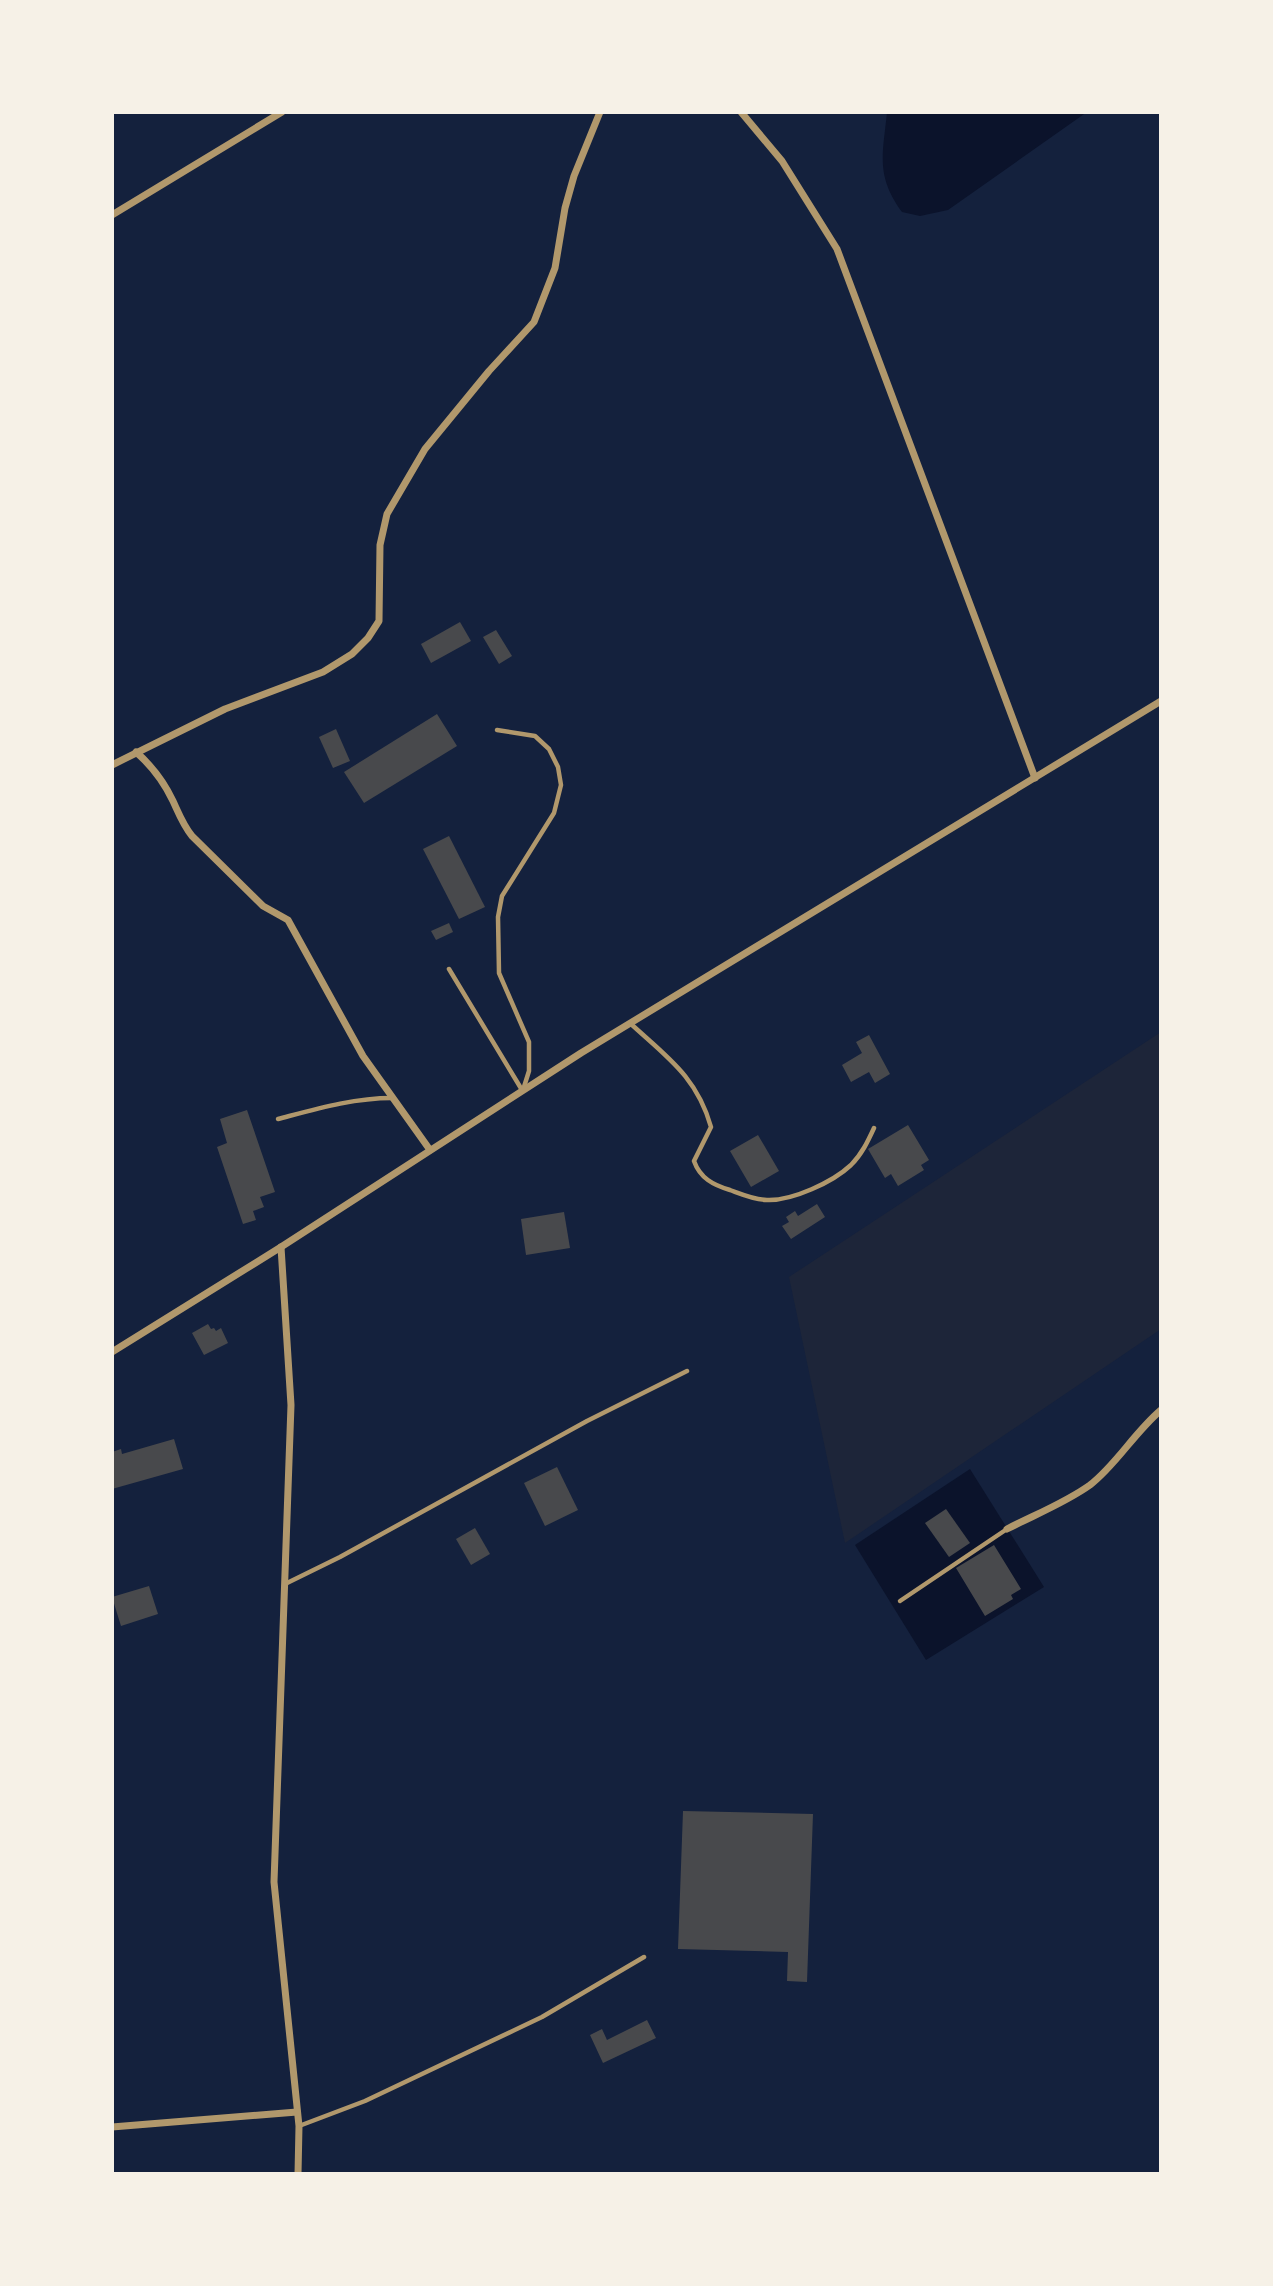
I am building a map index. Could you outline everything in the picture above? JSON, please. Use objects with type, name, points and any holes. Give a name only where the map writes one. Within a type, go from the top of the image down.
[{"type":"street","points":[[112,215],[282,112]]},
{"type":"street","points":[[112,765],[225,709],[323,672],[352,654],[368,638],[379,621],[380,545],[387,514],[425,449],[489,371],[534,322],[555,268],[565,208],[574,176],[600,112]]},
{"type":"street","points":[[741,112],[782,161],[837,249],[1035,778]]},
{"type":"street","points":[[112,1352],[630,1023],[1161,701]]},
{"type":"street","points":[[136,752],[159,776],[182,823],[192,836],[263,906],[288,920],[363,1056],[430,1150]]},
{"type":"street","points":[[281,1247],[291,1405],[274,1882],[299,2126],[298,2174]]},
{"type":"street","points":[[1007,1529],[1091,1484],[1109,1467],[1145,1423],[1161,1410]]},
{"type":"street","points":[[112,2127],[297,2112]]},
{"type":"lane","points":[[497,730],[535,736],[554,758],[561,786],[549,821],[502,895],[498,917],[499,974],[529,1042],[529,1071],[523,1091]]},
{"type":"lane","points":[[449,968],[523,1091]]},
{"type":"lane","points":[[630,1023],[688,1077],[699,1095],[711,1127],[694,1161],[698,1171],[712,1184],[766,1200],[791,1198],[831,1179],[850,1165],[865,1146],[874,1128]]},
{"type":"lane","points":[[278,1119],[368,1098],[392,1098]]},
{"type":"lane","points":[[285,1584],[340,1557],[587,1420],[687,1371]]},
{"type":"lane","points":[[900,1601],[1007,1529]]},
{"type":"lane","points":[[299,2126],[365,2101],[542,2017],[644,1958]]},
{"type":"shaded area","points":[[887,112],[1087,112],[948,210],[920,216],[902,212],[893,199],[884,175]]},
{"type":"shaded area","points":[[1161,1032],[1161,1329],[845,1543],[789,1277]]},
{"type":"shaded area","points":[[970,1469],[1044,1587],[926,1660],[855,1545]]},
{"type":"building","points":[[460,622],[471,641],[431,663],[421,644]]},
{"type":"building","points":[[496,630],[512,656],[499,664],[483,637]]},
{"type":"building","points":[[437,714],[457,746],[364,803],[344,772]]},
{"type":"building","points":[[336,729],[350,761],[333,768],[319,737]]},
{"type":"building","points":[[449,836],[485,907],[459,919],[423,849]]},
{"type":"building","points":[[449,923],[453,932],[436,940],[431,931]]},
{"type":"building","points":[[869,1035],[890,1074],[875,1083],[869,1072],[851,1082],[842,1065],[862,1053],[856,1042]]},
{"type":"building","points":[[247,1110],[275,1192],[260,1197],[264,1207],[253,1211],[256,1220],[243,1224],[217,1147],[227,1143],[220,1119]]},
{"type":"building","points":[[908,1125],[929,1160],[921,1165],[924,1170],[898,1186],[891,1174],[885,1178],[868,1149]]},
{"type":"building","points":[[758,1135],[779,1171],[751,1187],[730,1151]]},
{"type":"building","points":[[817,1204],[825,1217],[791,1239],[782,1226],[789,1222],[786,1217],[795,1211],[798,1216]]},
{"type":"building","points":[[564,1212],[570,1248],[526,1255],[521,1219]]},
{"type":"building","points":[[208,1324],[216,1331],[221,1328],[228,1343],[204,1355],[192,1333]]},
{"type":"building","points":[[174,1439],[183,1469],[112,1489],[112,1452],[121,1449],[122,1454]]},
{"type":"building","points":[[557,1467],[578,1510],[545,1526],[524,1483]]},
{"type":"building","points":[[946,1509],[970,1543],[949,1557],[925,1523]]},
{"type":"building","points":[[475,1528],[490,1554],[471,1565],[456,1539]]},
{"type":"building","points":[[994,1545],[1021,1589],[1011,1595],[1013,1599],[985,1616],[956,1568]]},
{"type":"building","points":[[149,1586],[158,1614],[121,1626],[112,1597]]},
{"type":"building","points":[[683,1811],[813,1814],[807,1982],[787,1981],[788,1952],[678,1949]]},
{"type":"building","points":[[647,2020],[656,2038],[603,2063],[590,2035],[602,2029],[607,2040]]}]
